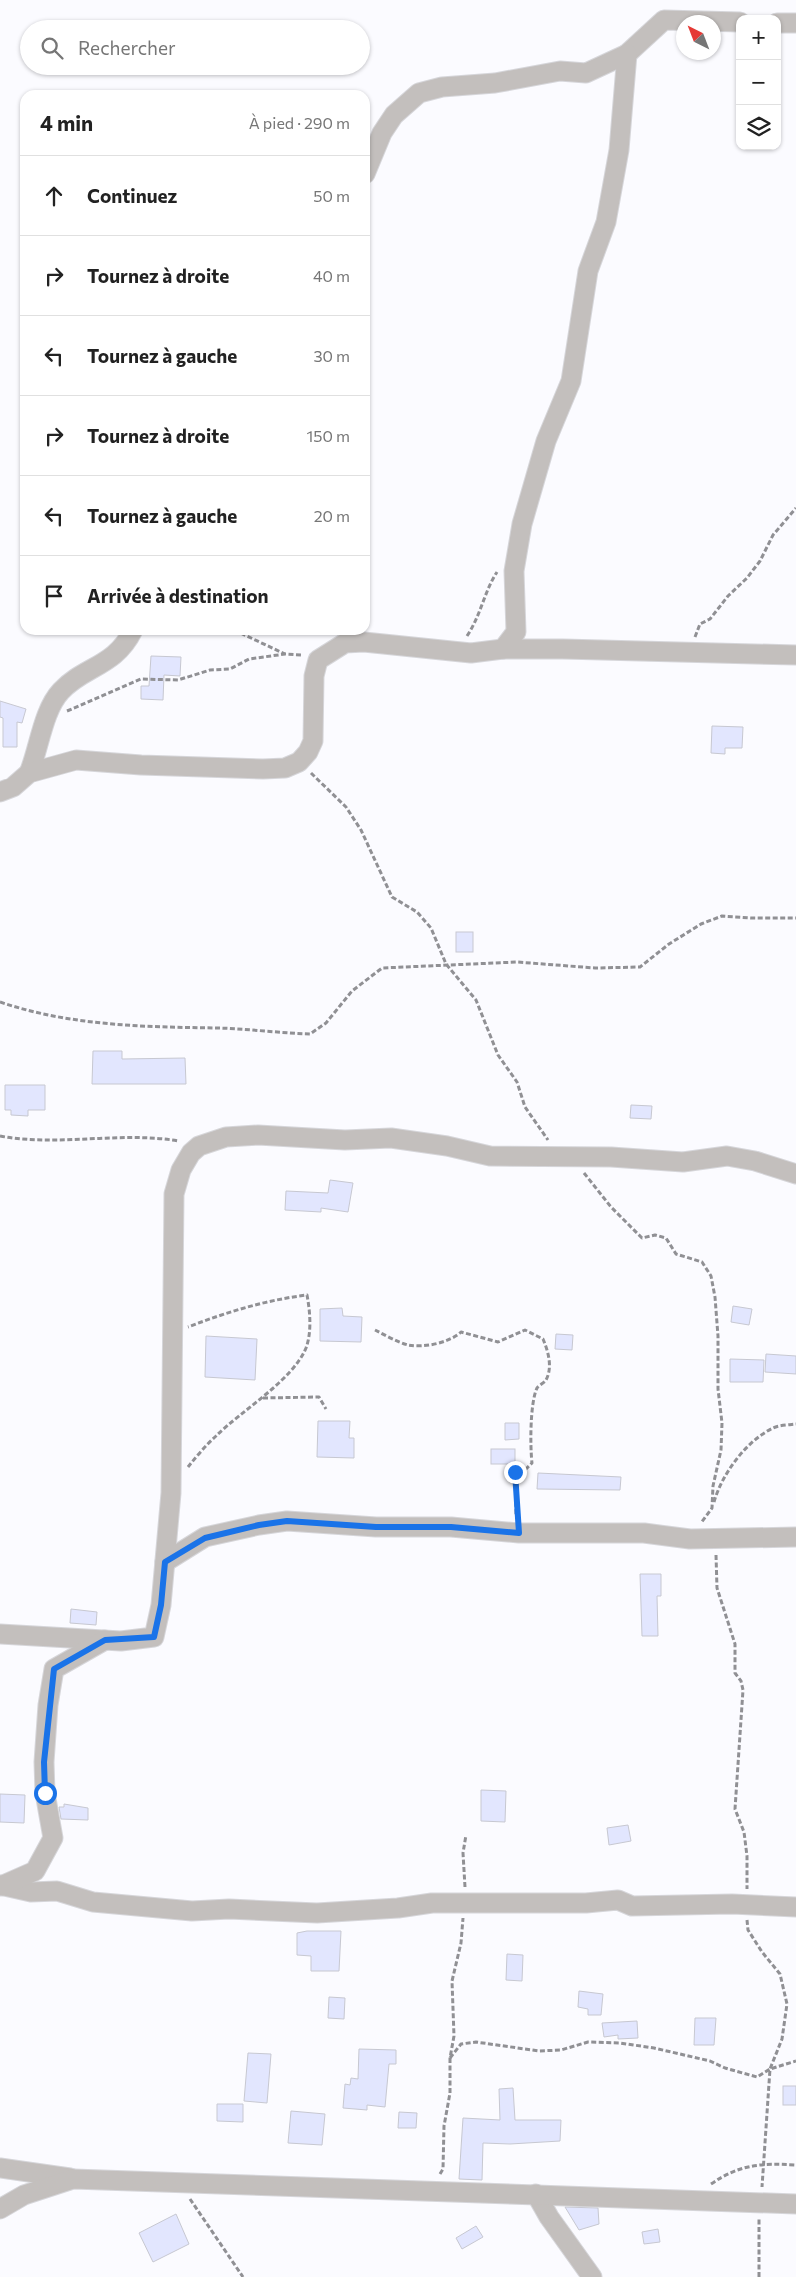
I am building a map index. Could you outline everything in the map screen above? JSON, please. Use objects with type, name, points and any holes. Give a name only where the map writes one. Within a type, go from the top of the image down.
[{"type":"street","points":[[370,162],[382,133],[394,115],[419,93],[442,87],[495,83],[560,71],[586,73],[628,54],[664,20],[736,22]]},
{"type":"street","points":[[781,23],[796,23]]},
{"type":"street","points":[[503,649],[516,632],[514,571],[522,524],[546,441],[571,382],[588,271],[606,222],[619,150],[628,54]]},
{"type":"street","points":[[29,773],[50,707],[61,690],[115,656],[131,635]]},
{"type":"street","points":[[0,792],[12,788],[29,773],[76,760],[141,765],[263,769],[292,765],[299,762],[308,752],[313,741],[314,676],[318,660],[345,643],[364,642],[471,653],[503,649],[796,655]]},
{"type":"street","points":[[0,1634],[105,1640],[154,1637],[161,1605],[171,1493],[174,1194],[181,1170],[191,1153],[199,1146],[226,1137],[258,1135],[345,1140],[391,1138],[447,1146],[490,1156],[611,1157],[683,1162],[727,1156],[763,1163],[796,1174]]},
{"type":"street","points":[[165,1562],[205,1538],[259,1525],[287,1521],[376,1527],[451,1527],[519,1533],[644,1532],[690,1539],[717,1540],[796,1537]]},
{"type":"street","points":[[1,1885],[35,1872],[53,1838],[45,1793],[44,1762],[54,1669],[105,1640]]},
{"type":"street","points":[[1,1885],[31,1892],[57,1891],[93,1902],[192,1911],[229,1909],[317,1913],[464,1902],[586,1903],[618,1900],[632,1906],[732,1904],[796,1907]]},
{"type":"street","points":[[0,2168],[73,2179],[796,2204]]},
{"type":"street","points":[[0,2209],[24,2195],[73,2179]]},
{"type":"street","points":[[536,2194],[549,2217],[592,2277]]},
{"type":"path","points":[[683,652],[696,636],[700,624],[710,619],[728,596],[747,578],[760,561],[773,535],[796,508]]},
{"type":"path","points":[[457,651],[479,614],[493,578],[508,555],[518,547]]},
{"type":"path","points":[[245,635],[285,654]]},
{"type":"path","points":[[46,720],[141,679],[178,680],[210,670],[230,669],[249,659],[285,654],[307,656],[318,660]]},
{"type":"path","points":[[0,1002],[60,1019],[142,1028],[220,1028],[310,1034],[326,1023],[352,991],[382,968],[517,962],[596,968],[640,967],[669,944],[701,924],[722,916],[796,918]]},
{"type":"path","points":[[0,1136],[57,1139],[151,1137],[189,1142],[199,1146]]},
{"type":"path","points":[[171,1493],[189,1466],[216,1436],[262,1398],[298,1362],[307,1347],[310,1312],[307,1295],[283,1298],[229,1312],[173,1333]]},
{"type":"path","points":[[375,1330],[409,1345],[440,1343],[455,1338],[461,1332],[498,1342],[526,1330],[543,1339],[550,1355],[546,1380],[538,1388],[535,1402],[531,1432],[532,1463],[526,1469],[515,1472],[519,1533]]},
{"type":"path","points":[[262,1398],[319,1396],[326,1410]]},
{"type":"path","points":[[712,1508],[718,1488],[754,1441],[774,1427],[796,1424]]},
{"type":"path","points":[[432,2190],[443,2169],[444,2126],[450,2093],[450,2058],[454,2036],[452,1981],[461,1942],[464,1902],[463,1853],[466,1835]]},
{"type":"path","points":[[450,2058],[461,2044],[476,2042],[539,2051],[561,2050],[588,2042],[654,2048],[710,2061],[725,2068],[757,2077],[770,2069],[796,2061]]},
{"type":"path","points":[[705,2189],[726,2174],[755,2165],[763,2163],[796,2165]]},
{"type":"path","points":[[178,2182],[243,2277]]},
{"type":"building","points":[[151,656],[181,657],[180,676],[164,675],[163,700],[141,699],[141,686],[149,686]]},
{"type":"building","points":[[0,701],[26,709],[22,723],[17,722],[17,747],[3,747],[3,718],[0,717]]},
{"type":"building","points":[[712,726],[743,727],[742,748],[725,748],[725,754],[711,753]]},
{"type":"building","points":[[456,932],[473,932],[473,952],[456,952]]},
{"type":"building","points":[[93,1051],[122,1051],[122,1059],[185,1058],[186,1084],[92,1084]]},
{"type":"building","points":[[5,1085],[45,1085],[45,1110],[28,1110],[28,1116],[11,1115],[11,1110],[5,1110]]},
{"type":"building","points":[[631,1105],[652,1106],[651,1119],[630,1118]]},
{"type":"building","points":[[330,1180],[353,1183],[348,1212],[321,1208],[321,1212],[285,1210],[286,1191],[328,1193]]},
{"type":"building","points":[[733,1306],[752,1309],[749,1325],[731,1322]]},
{"type":"building","points":[[342,1308],[343,1316],[362,1317],[361,1342],[320,1341],[320,1309]]},
{"type":"building","points":[[556,1334],[573,1335],[572,1350],[555,1349]]},
{"type":"building","points":[[206,1336],[257,1339],[255,1380],[205,1377]]},
{"type":"building","points":[[766,1354],[796,1356],[796,1374],[765,1372]]},
{"type":"building","points":[[730,1359],[764,1360],[763,1382],[730,1382]]},
{"type":"building","points":[[318,1421],[350,1421],[349,1438],[354,1438],[354,1458],[317,1457]]},
{"type":"building","points":[[505,1423],[519,1423],[519,1439],[505,1440]]},
{"type":"building","points":[[491,1449],[515,1449],[515,1464],[491,1464]]},
{"type":"building","points":[[538,1473],[621,1477],[620,1490],[537,1489]]},
{"type":"building","points":[[640,1574],[661,1574],[661,1596],[657,1596],[658,1636],[642,1636]]},
{"type":"building","points":[[71,1609],[97,1612],[96,1625],[70,1623]]},
{"type":"building","points":[[481,1790],[506,1791],[505,1822],[481,1821]]},
{"type":"building","points":[[0,1794],[25,1795],[24,1823],[0,1822]]},
{"type":"building","points":[[64,1804],[88,1808],[88,1820],[61,1819],[59,1807],[64,1807]]},
{"type":"building","points":[[628,1825],[631,1841],[609,1845],[607,1828]]},
{"type":"building","points":[[307,1931],[341,1931],[339,1971],[311,1971],[311,1956],[297,1955],[297,1933]]},
{"type":"building","points":[[507,1954],[523,1955],[522,1981],[506,1980]]},
{"type":"building","points":[[579,1991],[603,1994],[601,2015],[588,2015],[588,2009],[578,2007]]},
{"type":"building","points":[[329,1997],[345,1998],[344,2019],[328,2018]]},
{"type":"building","points":[[695,2018],[716,2018],[714,2045],[694,2045]]},
{"type":"building","points":[[637,2021],[638,2038],[618,2039],[618,2035],[604,2037],[602,2023]]},
{"type":"building","points":[[359,2049],[396,2050],[396,2064],[389,2064],[385,2107],[367,2105],[367,2110],[343,2108],[345,2084],[350,2085],[351,2078],[358,2079]]},
{"type":"building","points":[[248,2053],[271,2054],[267,2103],[244,2101]]},
{"type":"building","points":[[783,2086],[796,2086],[796,2105],[783,2105]]},
{"type":"building","points":[[513,2088],[515,2120],[561,2120],[560,2141],[510,2144],[483,2143],[482,2180],[459,2179],[463,2118],[500,2120],[499,2089]]},
{"type":"building","points":[[217,2104],[243,2104],[243,2122],[217,2121]]},
{"type":"building","points":[[291,2111],[325,2114],[322,2145],[288,2143]]},
{"type":"building","points":[[399,2112],[417,2113],[416,2128],[398,2128]]},
{"type":"building","points":[[565,2207],[598,2208],[599,2224],[579,2230]]},
{"type":"building","points":[[176,2214],[189,2244],[153,2262],[139,2233]]},
{"type":"building","points":[[476,2226],[483,2237],[462,2249],[456,2238]]},
{"type":"building","points":[[658,2229],[660,2242],[644,2244],[642,2232]]},
{"type":"route","points":[[45,1793],[44,1762],[48,1705],[54,1669],[105,1640],[154,1637],[161,1605],[165,1562],[178,1553],[205,1538],[259,1525],[287,1521],[376,1527],[451,1527],[519,1533],[517,1527],[515,1472]]}]
